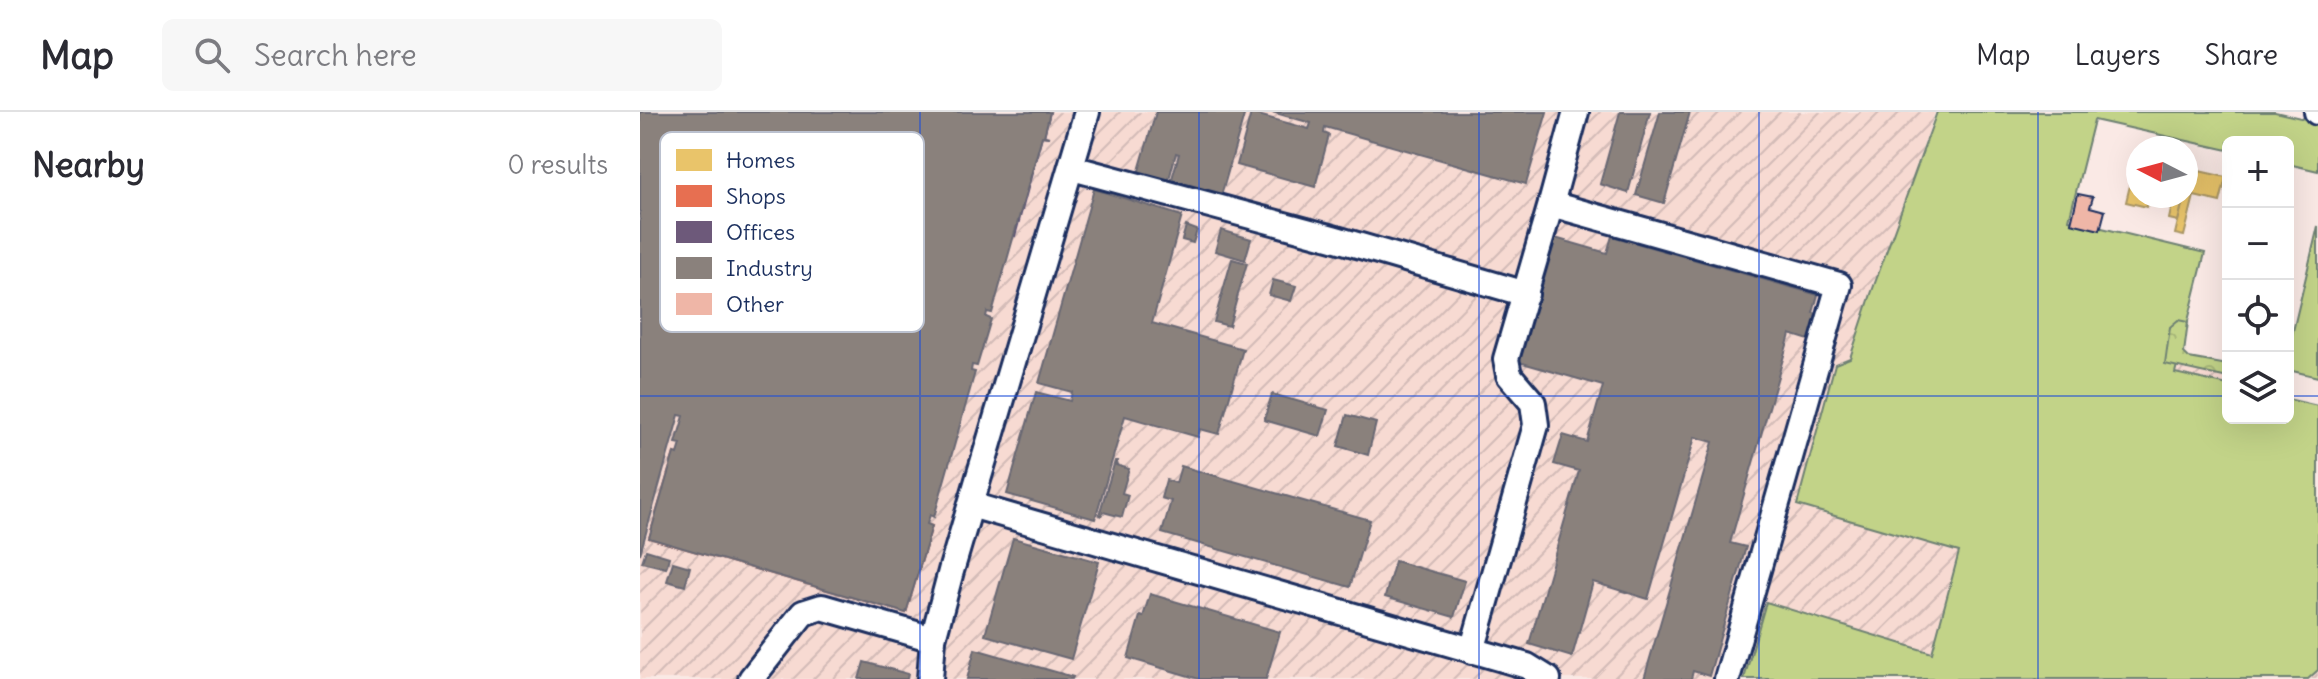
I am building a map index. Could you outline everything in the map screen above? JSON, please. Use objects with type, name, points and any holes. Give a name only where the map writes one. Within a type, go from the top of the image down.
[{"type":"lane","points":[[930,679],[933,639],[1087,112]]},
{"type":"lane","points":[[1472,651],[1536,425],[1533,403],[1509,375],[1506,359],[1576,112]]},
{"type":"lane","points":[[1072,168],[1526,294]]},
{"type":"lane","points":[[1551,204],[1839,285],[1727,679]]},
{"type":"lane","points":[[971,505],[1527,666],[1548,679]]},
{"type":"lane","points":[[751,679],[803,613],[822,607],[933,639]]},
{"type":"shaded area","points":[[640,112],[1935,112],[1879,277],[2222,375],[2222,424],[2294,424],[2294,401],[2318,411],[2318,679],[640,679]]},
{"type":"green space","points":[[1937,112],[2275,112],[2318,122],[2318,171],[2294,165],[2294,136],[2222,136],[2222,149],[2198,143],[2198,136],[2165,136],[2094,120],[2069,220],[2205,253],[2175,373],[2222,384],[2222,424],[2294,424],[2294,400],[2318,406],[2318,670],[2308,679],[1744,679],[1766,602],[1932,653],[1959,552],[1797,505],[1835,364],[1850,358]]},
{"type":"green space","points":[[2318,226],[2318,377],[2294,371],[2294,327]]},
{"type":"green space","points":[[2178,320],[2188,322],[2184,353],[2189,358],[2222,364],[2222,377],[2165,364],[2170,327]]},
{"type":"building: Homes","points":[[2198,171],[2222,176],[2220,202],[2198,197]]},
{"type":"building: Homes","points":[[2171,208],[2181,208],[2178,221],[2169,219]]},
{"type":"building: Homes","points":[[2181,208],[2191,208],[2184,236],[2175,234]]},
{"type":"building: Shops","points":[[674,453],[932,526],[906,613],[649,538]]},
{"type":"building: Offices","points":[[770,112],[1050,112],[1044,136],[1049,137],[1042,136],[1015,236],[924,211],[924,132],[765,132]]},
{"type":"building: Industry","points":[[640,112],[1050,112],[1044,136],[1049,137],[1042,136],[992,313],[987,312],[986,317],[991,319],[977,366],[972,365],[971,371],[975,372],[934,517],[930,515],[927,524],[932,526],[906,613],[649,538],[674,453],[678,454],[681,444],[676,443],[684,416],[679,415],[640,554]]},
{"type":"building: Industry","points":[[1156,112],[1245,112],[1221,196],[1171,182],[1179,154],[1176,153],[1168,183],[1138,174]]},
{"type":"building: Industry","points":[[1272,112],[1547,112],[1526,184],[1325,127],[1324,133],[1329,135],[1315,187],[1237,165],[1251,113],[1309,129],[1311,123]]},
{"type":"building: Industry","points":[[1620,112],[1650,112],[1628,193],[1600,184]]},
{"type":"building: Industry","points":[[1660,112],[1690,112],[1664,203],[1636,195]]},
{"type":"building: Industry","points":[[1094,189],[1182,216],[1152,323],[1243,349],[1219,434],[1200,429],[1198,437],[1125,416],[1095,519],[1007,494],[1036,392],[1070,401],[1072,392],[1039,383]]},
{"type":"building: Industry","points":[[1186,226],[1197,230],[1193,243],[1182,240]]},
{"type":"building: Industry","points":[[1221,230],[1251,239],[1245,260],[1215,251]]},
{"type":"building: Industry","points":[[1612,236],[1818,295],[1813,313],[1819,314],[1812,341],[1790,334],[1730,543],[1746,547],[1709,676],[1693,671],[1691,679],[1644,679],[1713,442],[1695,437],[1648,599],[1593,582],[1572,657],[1529,644],[1579,471],[1554,464],[1563,435],[1587,442],[1603,386],[1519,362],[1555,238],[1607,253]]},
{"type":"building: Industry","points":[[1232,259],[1247,263],[1229,326],[1214,322]]},
{"type":"building: Industry","points":[[1273,280],[1296,286],[1291,301],[1269,295]]},
{"type":"building: Industry","points":[[1272,394],[1328,410],[1320,436],[1264,420]]},
{"type":"building: Industry","points":[[1347,415],[1376,423],[1368,455],[1338,446]]},
{"type":"building: Industry","points":[[1115,461],[1116,465],[1129,469],[1122,493],[1128,495],[1122,517],[1103,512],[1101,516],[1099,515]]},
{"type":"building: Industry","points":[[1181,466],[1370,520],[1350,587],[1162,533],[1171,501],[1161,498],[1166,480],[1176,483]]},
{"type":"building: Industry","points":[[1013,538],[1099,562],[1071,659],[985,635]]},
{"type":"building: Industry","points":[[646,550],[669,557],[666,568],[642,562]]},
{"type":"building: Industry","points":[[1395,561],[1465,581],[1454,617],[1385,597]]},
{"type":"building: Industry","points":[[673,562],[690,567],[685,586],[667,581]]},
{"type":"building: Industry","points":[[1150,594],[1280,632],[1266,679],[1199,679],[1128,658]]},
{"type":"building: Industry","points":[[975,649],[1073,677],[967,679]]},
{"type":"building: Industry","points":[[864,662],[908,674],[907,679],[859,679]]},
{"type":"building: Other","points":[[2078,194],[2093,197],[2090,207],[2105,211],[2100,230],[2071,223]]}]
